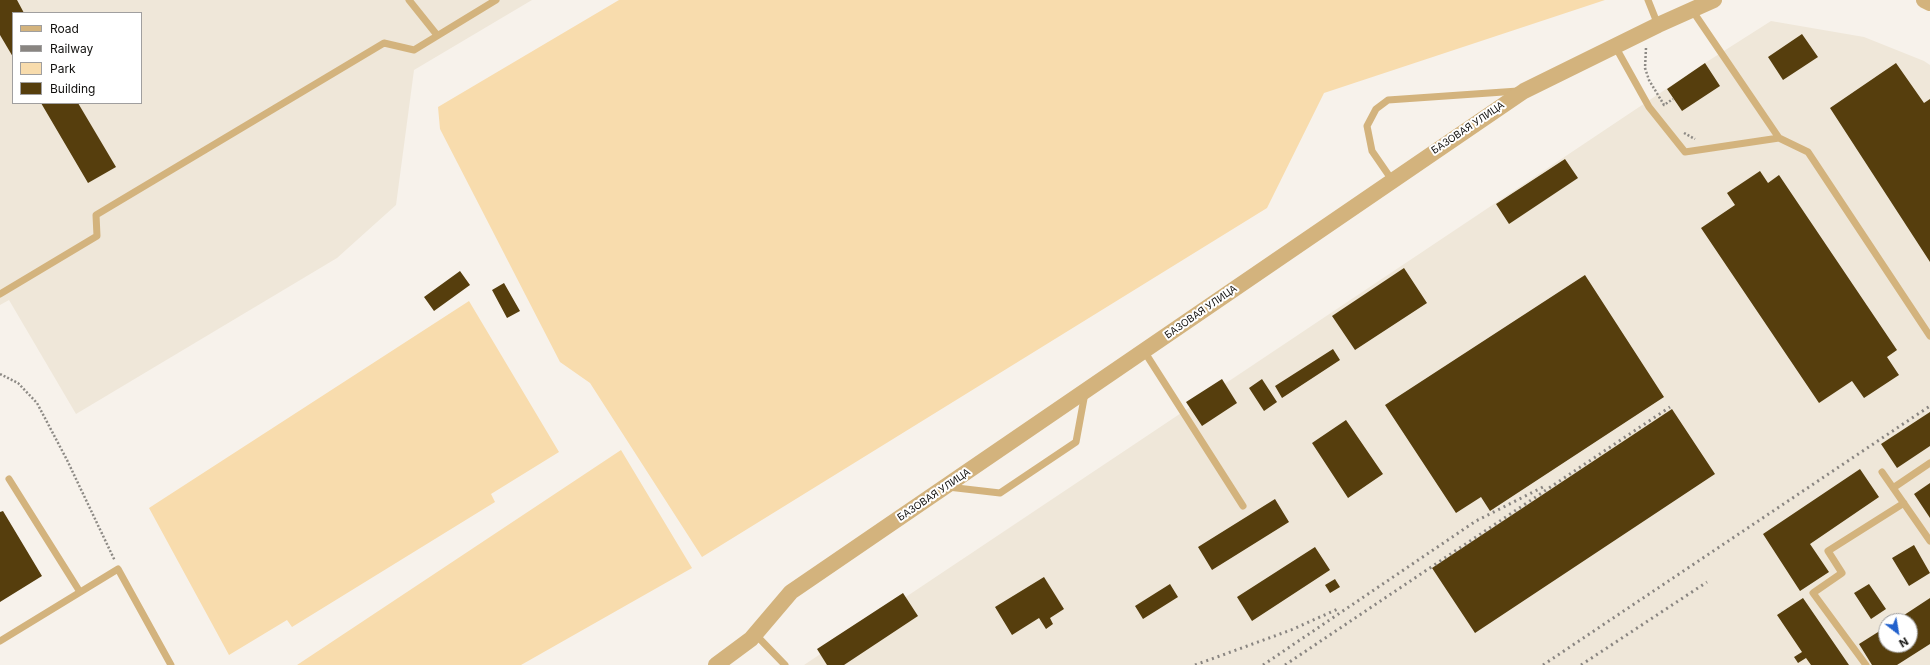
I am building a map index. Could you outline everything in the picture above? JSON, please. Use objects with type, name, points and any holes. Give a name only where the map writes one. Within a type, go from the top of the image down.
[{"type":"street","name":"БАЗОВАЯ УЛИЦА","points":[[716,665],[755,634],[791,592],[1524,90],[1656,26],[1714,0]]},
{"type":"street","points":[[1924,0],[1930,3]]},
{"type":"lane","points":[[409,0],[437,36]]},
{"type":"lane","points":[[0,294],[97,236],[96,215],[384,43],[414,50],[496,0]]},
{"type":"lane","points":[[1648,0],[1656,26]]},
{"type":"lane","points":[[1692,10],[1779,138],[1808,152],[1930,336]]},
{"type":"lane","points":[[1615,46],[1649,107],[1685,152],[1779,138]]},
{"type":"lane","points":[[1392,180],[1372,151],[1367,126],[1376,109],[1388,100],[1524,90]]},
{"type":"lane","points":[[1144,351],[1243,506]]},
{"type":"lane","points":[[945,487],[1000,493],[1076,442],[1086,391]]},
{"type":"lane","points":[[1893,488],[1930,463]]},
{"type":"lane","points":[[1882,472],[1930,541]]},
{"type":"lane","points":[[9,479],[80,592]]},
{"type":"lane","points":[[1866,665],[1813,593],[1842,573],[1828,551],[1904,503]]},
{"type":"lane","points":[[0,641],[118,569],[171,665]]},
{"type":"lane","points":[[755,634],[785,665]]},
{"type":"path","points":[[1656,26],[1645,51],[1645,68],[1649,80],[1668,111]]},
{"type":"path","points":[[1664,105],[1674,99]]},
{"type":"path","points":[[1679,128],[1691,138],[1700,141]]},
{"type":"path","points":[[0,374],[18,383],[37,403],[67,460],[118,569]]},
{"type":"shaded area","points":[[0,0],[532,0],[414,70],[396,205],[337,258],[76,414],[9,300],[0,305]]},
{"type":"shaded area","points":[[1771,21],[1864,37],[1924,61],[1930,65],[1930,665],[804,665],[1705,63]]},
{"type":"green space","points":[[619,0],[1605,0],[1324,93],[1267,208],[702,557],[590,383],[560,362],[440,129],[438,107]]},
{"type":"green space","points":[[469,301],[559,452],[491,494],[495,502],[292,627],[287,620],[229,655],[149,508]]},
{"type":"green space","points":[[621,450],[692,568],[521,665],[297,665]]},
{"type":"building","points":[[0,0],[17,0],[23,12],[12,12],[12,55],[0,35]]},
{"type":"building","points":[[1802,34],[1818,57],[1783,80],[1768,57]]},
{"type":"building","points":[[1705,63],[1720,86],[1682,111],[1667,89]]},
{"type":"building","points":[[1896,63],[1924,103],[1930,99],[1930,262],[1830,108]]},
{"type":"building","points":[[42,104],[79,104],[116,167],[88,183]]},
{"type":"building","points":[[1565,159],[1578,178],[1509,224],[1496,204]]},
{"type":"building","points":[[1760,171],[1768,183],[1779,175],[1897,350],[1887,357],[1899,375],[1864,398],[1852,381],[1819,403],[1701,228],[1735,205],[1727,193]]},
{"type":"building","points":[[1404,268],[1427,303],[1355,350],[1332,316]]},
{"type":"building","points":[[460,271],[470,285],[434,311],[424,297]]},
{"type":"building","points":[[1585,275],[1664,397],[1490,511],[1481,497],[1456,513],[1385,405]]},
{"type":"building","points":[[504,283],[520,311],[507,318],[492,290]]},
{"type":"building","points":[[1333,349],[1340,360],[1282,398],[1275,386]]},
{"type":"building","points":[[1222,379],[1237,403],[1202,426],[1186,402]]},
{"type":"building","points":[[1262,379],[1277,402],[1264,411],[1249,388]]},
{"type":"building","points":[[1672,409],[1715,474],[1475,633],[1432,568]]},
{"type":"building","points":[[1930,412],[1930,446],[1897,468],[1881,444]]},
{"type":"building","points":[[1346,420],[1383,474],[1348,498],[1312,443]]},
{"type":"building","points":[[1860,469],[1879,497],[1810,544],[1829,572],[1800,591],[1763,534]]},
{"type":"building","points":[[1930,483],[1930,518],[1914,494]]},
{"type":"building","points":[[1275,499],[1289,522],[1212,570],[1198,547]]},
{"type":"building","points":[[3,511],[42,576],[0,602],[0,512]]},
{"type":"building","points":[[1914,545],[1930,573],[1909,586],[1892,558]]},
{"type":"building","points":[[1315,547],[1330,570],[1252,621],[1237,597]]},
{"type":"building","points":[[1044,577],[1064,609],[1050,618],[1053,624],[1046,629],[1039,618],[1012,635],[995,607]]},
{"type":"building","points":[[1335,579],[1340,587],[1330,593],[1325,585]]},
{"type":"building","points":[[1170,584],[1178,597],[1143,619],[1135,606]]},
{"type":"building","points":[[1869,584],[1886,609],[1871,619],[1854,593]]},
{"type":"building","points":[[903,593],[918,616],[844,665],[827,665],[817,649]]},
{"type":"building","points":[[1803,598],[1849,665],[1811,665],[1806,658],[1798,663],[1794,657],[1802,652],[1777,615]]},
{"type":"building","points":[[1930,598],[1930,644],[1918,652],[1918,613],[1907,613]]},
{"type":"building","points":[[1878,632],[1878,653],[1916,653],[1897,665],[1872,665],[1859,644]]},
{"type":"railway","points":[[1543,665],[1930,406]]},
{"type":"railway","points":[[1285,665],[1670,407]]},
{"type":"railway","points":[[1263,665],[1476,521],[1543,487]]},
{"type":"railway","points":[[1581,665],[1707,582]]},
{"type":"railway","points":[[1195,665],[1291,630],[1340,608]]}]
